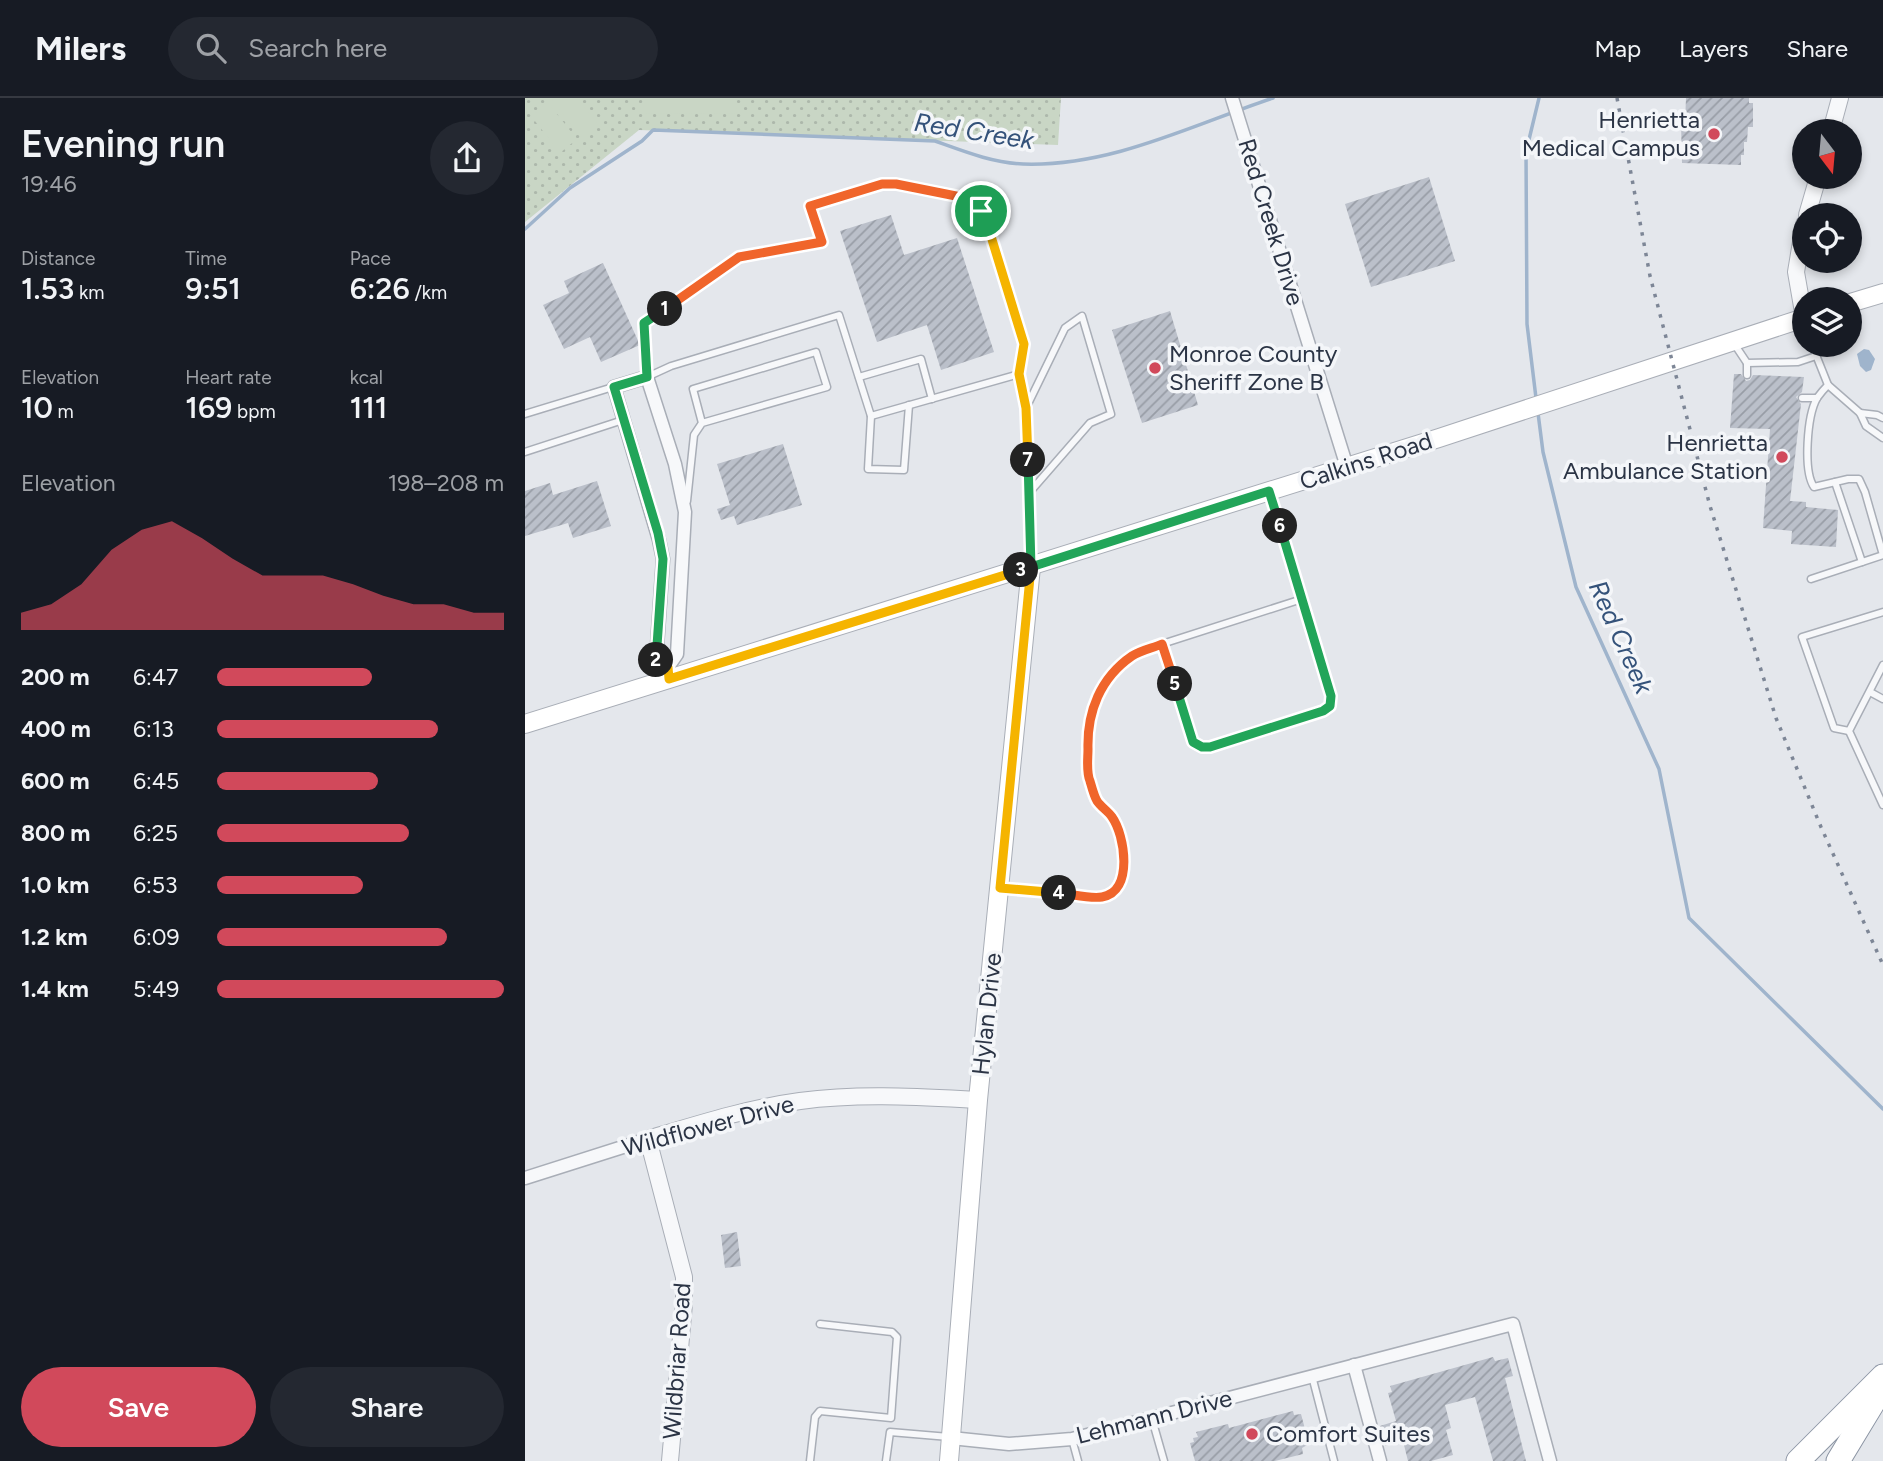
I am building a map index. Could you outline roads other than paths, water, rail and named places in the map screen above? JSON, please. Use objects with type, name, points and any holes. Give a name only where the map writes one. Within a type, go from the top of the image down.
[{"type":"highway","points":[[1798,1461],[1883,1376]]},
{"type":"highway","points":[[1838,1461],[1883,1388]]},
{"type":"main road","points":[[1862,299],[1883,293]]},
{"type":"main road","name":"Calkins Road","points":[[525,724],[668,673],[1031,567],[1792,323]]},
{"type":"main road","name":"Hylan Drive","points":[[949,1461],[978,1100],[1031,567]]},
{"type":"street","name":"Red Creek Drive","points":[[1232,98],[1347,467]]},
{"type":"street","points":[[1834,119],[1840,98]]},
{"type":"street","points":[[647,377],[675,464],[685,512],[677,654],[668,673],[656,661],[662,592],[661,550],[614,387],[647,377]]},
{"type":"street","name":"Wildflower Drive","points":[[525,1178],[736,1113],[801,1101],[882,1096],[978,1100]]},
{"type":"street","name":"Wildbriar Road","points":[[648,1139],[684,1277],[670,1461]]},
{"type":"street","name":"Lehmann Drive","points":[[951,1438],[1009,1444],[1072,1440],[1513,1324],[1550,1461]]},
{"type":"street","points":[[1354,1365],[1380,1461]]},
{"type":"lane","points":[[909,405],[904,470],[868,468],[871,416],[839,315],[671,366],[647,377],[644,323],[739,257],[822,242],[810,206],[882,184],[896,184],[956,196],[973,203],[986,220],[1024,344],[1019,374],[1026,408],[1031,567]]},
{"type":"lane","points":[[1026,408],[1065,328],[1082,316],[1111,414],[1090,423],[1029,493]]},
{"type":"lane","points":[[1732,341],[1747,363],[1747,375]]},
{"type":"lane","points":[[685,512],[694,435],[702,423],[827,387],[816,352],[692,389],[702,423]]},
{"type":"lane","points":[[1747,363],[1798,362],[1813,357]]},
{"type":"lane","points":[[1816,357],[1828,385],[1860,413],[1866,426],[1883,438]]},
{"type":"lane","points":[[859,377],[921,359],[932,399]]},
{"type":"lane","points":[[871,416],[1019,374]]},
{"type":"lane","points":[[1811,579],[1883,555],[1859,479],[1814,487],[1807,468],[1811,412],[1817,398],[1828,385]]},
{"type":"lane","points":[[525,414],[614,387]]},
{"type":"lane","points":[[1802,398],[1817,398]]},
{"type":"lane","points":[[1860,413],[1883,418]]},
{"type":"lane","points":[[525,452],[624,420]]},
{"type":"lane","points":[[1835,482],[1862,562]]},
{"type":"lane","points":[[1162,644],[1193,742],[1202,747],[1210,747],[1323,711],[1330,706],[1331,696],[1269,491]]},
{"type":"lane","points":[[1000,888],[1103,897],[1119,886],[1124,855],[1120,833],[1112,818],[1097,801],[1088,778],[1088,738],[1094,702],[1110,677],[1133,655],[1302,599]]},
{"type":"lane","points":[[1849,731],[1834,729],[1802,637],[1883,612]]},
{"type":"lane","points":[[1849,731],[1883,665]]},
{"type":"lane","points":[[1870,692],[1883,699]]},
{"type":"lane","points":[[1849,731],[1883,805]]},
{"type":"lane","points":[[820,1324],[892,1332],[897,1337],[886,1461]]},
{"type":"lane","points":[[1312,1376],[1334,1461]]},
{"type":"lane","points":[[810,1461],[815,1417],[820,1411],[891,1418]]},
{"type":"lane","points":[[1152,1419],[1164,1461]]},
{"type":"lane","points":[[890,1432],[951,1438]]},
{"type":"lane","points":[[1072,1440],[1077,1461]]},
{"type":"water","points":[[1862,350],[1869,350],[1875,359],[1871,370],[1866,372],[1860,366],[1858,357],[1862,357]]},
{"type":"waterway","name":"Red Creek","points":[[525,229],[570,188],[642,141],[653,130],[935,141],[1001,161],[1023,164],[1056,163],[1119,152],[1273,98]]},
{"type":"waterway","name":"Red Creek","points":[[1536,398],[1527,324],[1526,152],[1539,98]]},
{"type":"waterway","name":"Red Creek","points":[[1538,413],[1543,452],[1576,587],[1659,769],[1689,918],[1883,1109]]},
{"type":"railway","points":[[1617,98],[1650,276],[1710,506],[1776,718],[1883,965]]},
{"type":"place","name":"Henrietta Medical Campus","points":[[1714,134]]},
{"type":"place","name":"Monroe County Sheriff Zone B","points":[[1155,368]]},
{"type":"place","name":"Henrietta Ambulance Station","points":[[1782,457]]},
{"type":"place","name":"Comfort Suites","points":[[1252,1434]]}]
